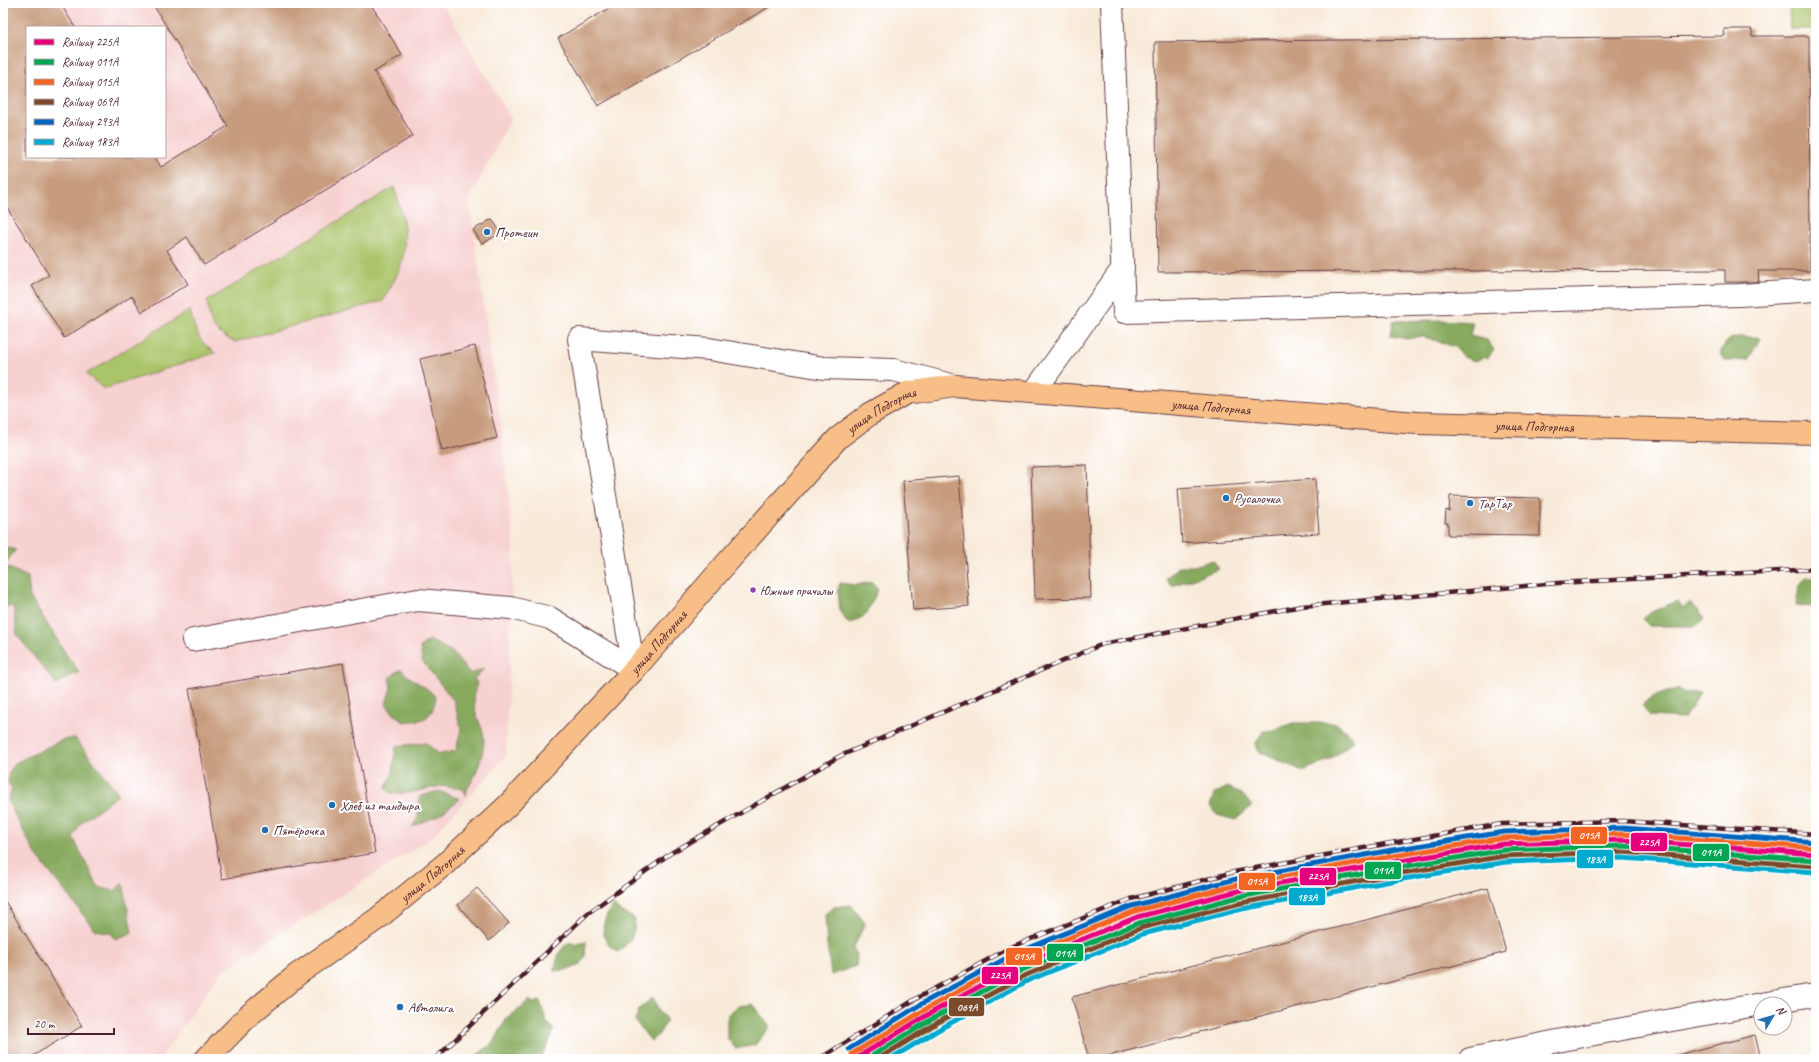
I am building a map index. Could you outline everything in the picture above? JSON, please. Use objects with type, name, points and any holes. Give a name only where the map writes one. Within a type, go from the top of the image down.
[{"type":"main road","name":"улица Подгорная","points":[[206,1059],[247,1017],[298,974],[377,918],[445,864],[508,805],[634,670],[693,600],[838,438],[870,414],[907,393],[955,386],[1417,423],[1816,433]]},
{"type":"lane","points":[[1112,3],[1124,312],[1740,295],[1816,290]]},
{"type":"lane","points":[[1034,392],[1123,268]]},
{"type":"lane","points":[[634,670],[579,339],[709,350],[824,368],[894,370],[955,386]]},
{"type":"lane","points":[[193,640],[418,600],[511,608],[550,618],[634,670]]},
{"type":"lane","points":[[1793,999],[1808,996],[1816,997]]},
{"type":"lane","points":[[1470,1059],[1567,1039],[1753,1005]]},
{"type":"shaded area","points":[[3,3],[442,3],[511,118],[469,200],[500,420],[514,547],[506,756],[431,838],[222,971],[160,1059],[3,1059]]},
{"type":"green space","points":[[1789,3],[1816,3],[1816,29],[1790,29]]},
{"type":"green space","points":[[394,187],[404,227],[404,247],[400,268],[383,301],[235,342],[217,330],[211,322],[207,301]]},
{"type":"green space","points":[[190,310],[198,335],[209,349],[215,353],[104,389],[86,374]]},
{"type":"green space","points":[[1443,320],[1473,322],[1470,336],[1487,340],[1494,350],[1487,359],[1485,357],[1475,361],[1463,357],[1455,347],[1422,336],[1407,339],[1391,336],[1393,321]]},
{"type":"green space","points":[[1739,337],[1758,337],[1760,339],[1748,360],[1726,361],[1720,354],[1723,347],[1730,339]]},
{"type":"green space","points":[[3,543],[4,547],[16,550],[11,555],[5,566],[28,577],[30,597],[79,672],[56,684],[17,635],[13,606],[3,608]]},
{"type":"green space","points":[[1213,560],[1219,569],[1172,586],[1166,578],[1180,566],[1194,566]]},
{"type":"green space","points":[[1806,577],[1816,578],[1816,607],[1796,606],[1799,586]]},
{"type":"green space","points":[[872,582],[878,589],[866,615],[849,624],[840,612],[838,591],[840,583],[856,585]]},
{"type":"green space","points":[[1677,601],[1682,608],[1691,602],[1704,619],[1696,626],[1649,626],[1643,618],[1649,613]]},
{"type":"green space","points":[[429,640],[451,651],[470,674],[484,669],[474,679],[477,683],[474,706],[483,733],[483,748],[478,767],[467,789],[466,795],[462,789],[441,786],[409,793],[390,793],[386,788],[393,772],[396,746],[426,743],[439,754],[456,751],[461,729],[454,701],[422,661],[420,647]]},
{"type":"green space","points":[[401,669],[436,698],[432,711],[426,718],[404,722],[394,714],[386,704],[391,687],[389,678]]},
{"type":"green space","points":[[1679,688],[1684,694],[1700,692],[1693,706],[1684,718],[1650,716],[1642,705],[1650,698]]},
{"type":"green space","points":[[1293,723],[1336,723],[1347,732],[1354,741],[1331,759],[1303,771],[1261,753],[1255,745],[1263,731],[1272,731]]},
{"type":"green space","points":[[75,738],[119,794],[81,823],[73,837],[98,887],[115,891],[123,882],[132,933],[115,939],[111,933],[95,930],[36,855],[8,802],[12,788],[8,783],[9,773],[15,763],[62,740]]},
{"type":"green space","points":[[1228,787],[1243,795],[1252,806],[1235,820],[1217,815],[1210,806],[1214,794]]},
{"type":"green space","points":[[439,791],[460,799],[439,815],[412,827],[418,818],[420,796]]},
{"type":"green space","points":[[614,905],[618,910],[635,919],[634,930],[631,938],[618,952],[609,945],[605,939],[603,929],[605,919]]},
{"type":"green space","points":[[851,905],[865,923],[853,949],[857,954],[856,966],[831,975],[825,914],[834,907]]},
{"type":"green space","points":[[586,941],[585,957],[581,964],[571,969],[554,971],[559,953],[566,944],[573,942],[576,945]]},
{"type":"green space","points":[[653,997],[659,1011],[667,1020],[659,1034],[651,1041],[635,1021],[639,1009]]},
{"type":"green space","points":[[530,1000],[532,1003],[540,1001],[546,1020],[554,1030],[541,1059],[472,1059],[494,1042],[507,1018]]},
{"type":"green space","points":[[752,1004],[770,1027],[755,1045],[736,1049],[727,1038],[727,1019],[730,1012],[739,1006]]},
{"type":"building","points":[[3,3],[60,3],[74,26],[26,26],[26,158],[156,158],[161,167],[228,126],[152,3],[370,3],[402,55],[374,72],[413,136],[204,265],[187,237],[167,250],[188,284],[142,312],[132,296],[64,338],[32,286],[49,275],[3,201]]},
{"type":"building","points":[[618,3],[776,3],[598,106],[558,38]]},
{"type":"building","points":[[1724,29],[1752,29],[1752,36],[1809,36],[1810,271],[1758,271],[1759,282],[1725,282],[1725,270],[1158,272],[1155,42],[1725,36]]},
{"type":"building","name":"Протеин","points":[[492,219],[501,233],[482,244],[473,230]]},
{"type":"building","points":[[475,346],[497,438],[442,451],[420,359]]},
{"type":"building","points":[[1087,465],[1091,598],[1035,599],[1031,467]]},
{"type":"building","points":[[959,476],[969,606],[913,610],[903,481]]},
{"type":"building","points":[[1315,479],[1319,533],[1182,543],[1178,489]]},
{"type":"building","points":[[1450,496],[1540,498],[1540,536],[1448,535],[1448,523],[1445,523],[1446,510],[1449,511]]},
{"type":"building","points":[[343,663],[375,853],[222,879],[189,689]]},
{"type":"building","points":[[477,888],[509,923],[489,941],[458,905]]},
{"type":"building","points":[[1488,888],[1506,952],[1096,1059],[1089,1059],[1072,997]]},
{"type":"building","points":[[3,898],[82,1026],[28,1059],[3,1059]]},
{"type":"building","points":[[1753,1036],[1755,1036],[1761,1059],[1667,1059],[1666,1058]]},
{"type":"railway","points":[[435,1059],[588,913],[671,853],[840,756],[1103,644],[1302,606],[1558,583],[1816,569]]},
{"type":"railway","points":[[819,1059],[919,997],[1011,947],[1131,899],[1234,872],[1502,824],[1623,821],[1816,834]]},
{"type":"rail line","name":"293А","points":[[849,1049],[923,1003],[1014,954],[1132,906],[1236,879],[1392,850],[1504,832],[1623,828],[1816,842]]},
{"type":"rail line","name":"015А","points":[[852,1054],[926,1009],[1017,959],[1135,911],[1237,885],[1393,856],[1504,838],[1622,834],[1816,848]]},
{"type":"rail line","name":"225А","points":[[855,1059],[929,1014],[1019,965],[1137,917],[1238,891],[1394,862],[1504,844],[1622,840],[1816,854]]},
{"type":"rail line","name":"011А","points":[[867,1059],[932,1019],[1022,970],[1139,923],[1239,897],[1395,868],[1505,850],[1622,846],[1816,860]]},
{"type":"rail line","name":"069А","points":[[878,1059],[935,1024],[1024,976],[1141,928],[1241,903],[1396,874],[1505,856],[1622,852],[1815,866]]},
{"type":"rail line","name":"183А","points":[[890,1059],[938,1030],[1027,981],[1143,934],[1242,909],[1397,880],[1506,862],[1622,858],[1815,872]]},
{"type":"place","name":"Протеин","points":[[487,232]]},
{"type":"place","name":"Русалочка","points":[[1226,498]]},
{"type":"place","name":"ТарТар","points":[[1470,503]]},
{"type":"place","name":"Южные причалы","points":[[753,590]]},
{"type":"place","name":"Хлеб из тандыра","points":[[332,805]]},
{"type":"place","name":"Пятёрочка","points":[[265,830]]},
{"type":"place","name":"Автолига","points":[[400,1007]]}]
